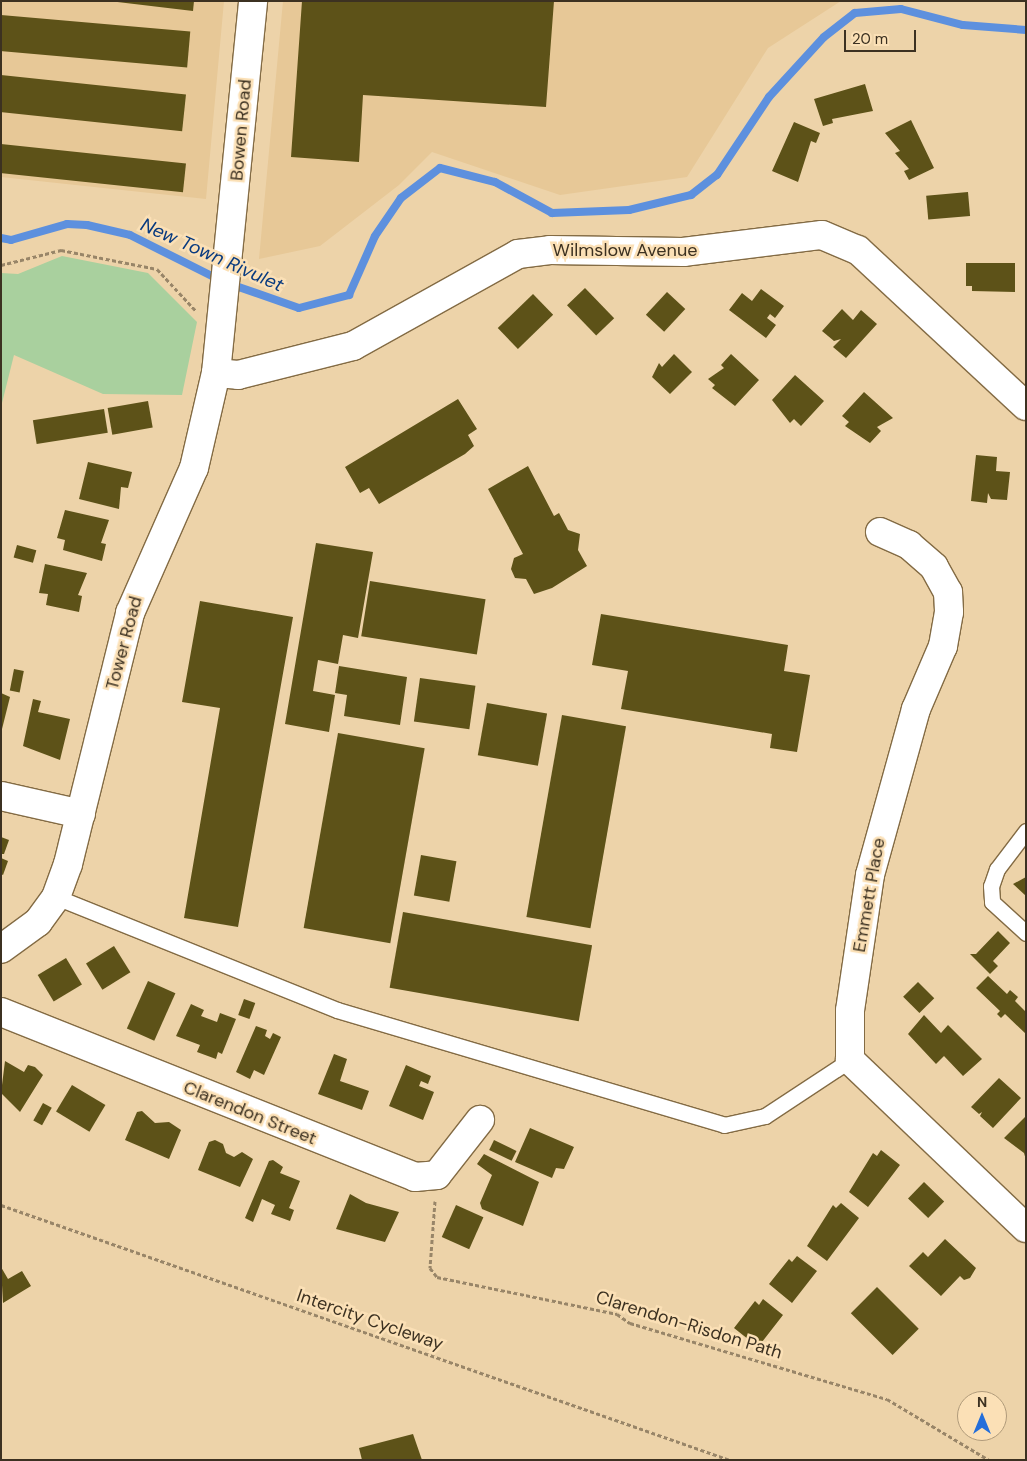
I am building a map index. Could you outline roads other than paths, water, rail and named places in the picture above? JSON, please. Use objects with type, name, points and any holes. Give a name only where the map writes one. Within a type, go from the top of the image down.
[{"type":"street","name":"Bowen Road","points":[[229,260],[253,1]]},
{"type":"street","name":"Wilmslow Avenue","points":[[216,373],[238,376],[353,346],[518,254],[550,250],[683,252],[822,235],[858,250],[1026,406]]},
{"type":"street","name":"Tower Road","points":[[1,949],[38,922],[56,897],[81,814],[130,613],[185,497],[216,373],[229,260]]},
{"type":"street","name":"Emmett Place","points":[[850,1060],[850,1011],[870,875],[916,709],[942,646],[949,612],[948,592],[934,567],[910,545],[880,532]]},
{"type":"street","points":[[1,796],[81,814]]},
{"type":"street","name":"Clarendon Street","points":[[1,1012],[389,1169],[415,1177],[437,1175],[480,1120]]},
{"type":"street","points":[[850,1060],[1026,1228]]},
{"type":"lane","points":[[1026,831],[997,870],[991,886],[992,902],[1026,933]]},
{"type":"lane","points":[[56,897],[337,1010],[471,1047],[724,1125],[765,1116],[850,1060]]},
{"type":"waterway","name":"New Town Rivulet","points":[[230,284],[299,308],[349,295],[375,236],[401,198],[440,168],[495,182],[552,213],[629,210],[691,195],[717,175],[769,97],[824,37],[855,13],[901,9],[963,25],[1026,30]]},
{"type":"waterway","name":"New Town Rivulet","points":[[1,238],[11,240],[67,224],[87,225],[130,235],[220,280]]}]
